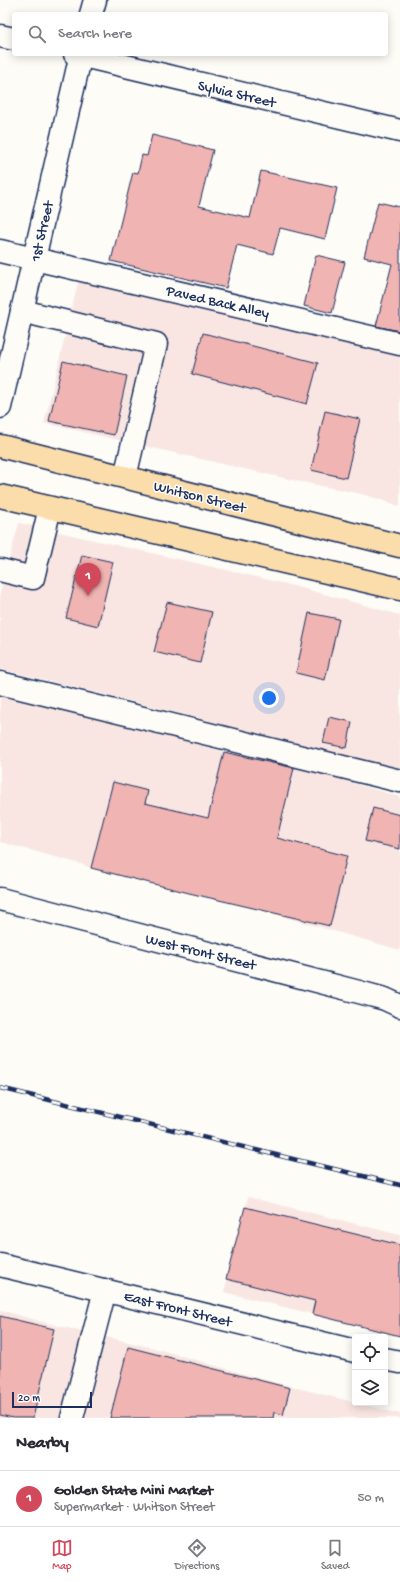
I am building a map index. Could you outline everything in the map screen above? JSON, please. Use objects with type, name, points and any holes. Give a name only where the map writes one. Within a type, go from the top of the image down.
[{"type":"main road","name":"Whitson Street","points":[[0,446],[400,546]]},
{"type":"main road","points":[[0,496],[400,589]]},
{"type":"street","points":[[92,12],[95,0]]},
{"type":"street","points":[[0,36],[12,39]]},
{"type":"street","name":"1st Street","points":[[0,407],[35,259],[79,56]]},
{"type":"street","name":"Sylvia Street","points":[[87,56],[400,131]]},
{"type":"street","name":"Paved Back Alley","points":[[0,250],[400,344]]},
{"type":"street","points":[[22,311],[156,344],[125,477]]},
{"type":"street","points":[[0,570],[33,578],[50,508]]},
{"type":"street","points":[[0,683],[400,781]]},
{"type":"street","name":"West Front Street","points":[[0,899],[359,992],[385,999],[400,1006]]},
{"type":"street","name":"East Front Street","points":[[0,1266],[352,1350]]},
{"type":"street","points":[[72,1418],[105,1290]]},
{"type":"street","points":[[388,1360],[400,1362]]},
{"type":"shaded area","points":[[79,279],[203,307],[400,357],[400,506],[362,494],[297,481],[44,423]]},
{"type":"shaded area","points":[[19,523],[302,588],[400,615],[400,774],[195,717],[0,669],[0,593]]},
{"type":"shaded area","points":[[0,693],[152,731],[224,752],[295,766],[400,797],[400,950],[260,910],[91,868],[0,842]]},
{"type":"shaded area","points":[[248,1197],[400,1235],[400,1336],[224,1292]]},
{"type":"shaded area","points":[[0,1310],[46,1323],[154,1348],[262,1379],[352,1402],[352,1406],[368,1406],[400,1414],[400,1418],[0,1418]]},
{"type":"building","points":[[152,135],[213,150],[199,206],[250,218],[261,171],[337,188],[325,239],[280,228],[273,254],[237,245],[226,288],[111,261],[133,172],[138,173],[142,155],[147,156]]},
{"type":"building","points":[[378,202],[400,207],[400,331],[376,326],[392,264],[364,257]]},
{"type":"building","points":[[316,255],[345,262],[332,313],[304,306]]},
{"type":"building","points":[[203,333],[318,363],[307,404],[192,374]]},
{"type":"building","points":[[63,361],[127,376],[114,435],[49,421]]},
{"type":"building","points":[[325,411],[360,419],[346,478],[311,470]]},
{"type":"building","points":[[82,555],[113,562],[98,626],[66,618]]},
{"type":"building","points":[[167,602],[212,612],[200,663],[154,652]]},
{"type":"building","points":[[309,613],[339,619],[325,680],[296,673]]},
{"type":"building","points":[[329,717],[352,722],[347,748],[323,743]]},
{"type":"building","points":[[224,752],[294,768],[277,838],[347,856],[330,926],[91,868],[113,782],[148,791],[145,803],[208,818]]},
{"type":"building","points":[[373,808],[400,815],[400,849],[365,841]]},
{"type":"building","points":[[245,1207],[400,1245],[400,1336],[312,1314],[315,1301],[226,1279]]},
{"type":"building","points":[[0,1316],[54,1329],[33,1418],[13,1418],[0,1415]]},
{"type":"building","points":[[128,1347],[290,1388],[283,1415],[274,1412],[273,1418],[110,1418]]},
{"type":"railway","points":[[0,1088],[400,1185]]},
{"type":"place","name":"Golden State Mini Market","points":[[88,596]]}]
